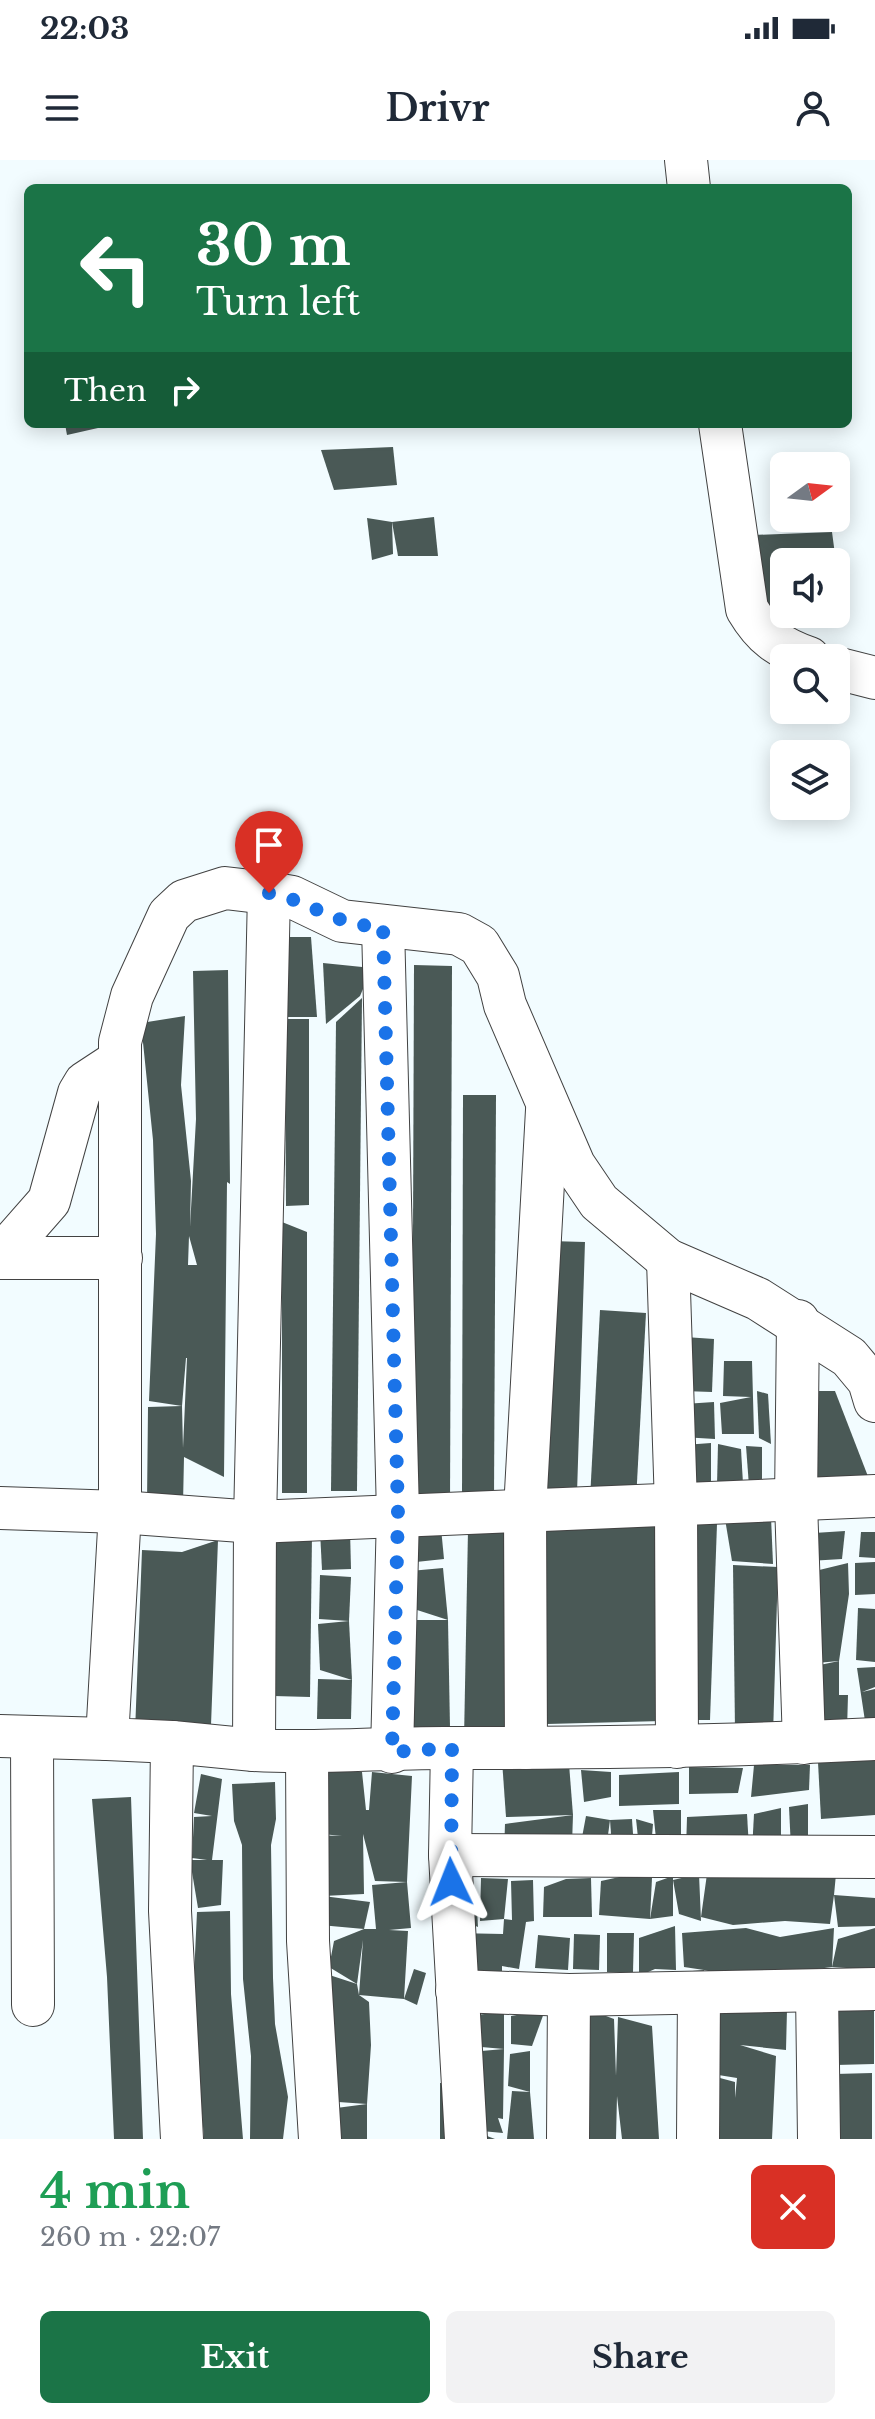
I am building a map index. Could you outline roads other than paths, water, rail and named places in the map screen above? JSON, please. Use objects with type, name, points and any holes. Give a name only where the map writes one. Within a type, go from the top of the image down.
[{"type":"street","points":[[686,160],[689,184]]},
{"type":"street","points":[[721,428],[747,609],[761,632],[775,644]]},
{"type":"street","points":[[850,672],[875,678]]},
{"type":"street","points":[[107,1739],[120,1512],[120,1042],[132,996],[169,915],[184,901],[225,888],[269,893],[292,897],[342,921],[459,934],[479,945],[498,976],[505,1005],[574,1165],[599,1202],[668,1260],[758,1299],[798,1321],[849,1357],[869,1381],[875,1401]]},
{"type":"street","points":[[254,1750],[255,1522],[269,893]]},
{"type":"street","points":[[383,926],[398,1514],[392,1752]]},
{"type":"street","points":[[0,1257],[49,1201],[79,1093],[85,1083],[120,1060]]},
{"type":"street","points":[[526,1748],[525,1510],[548,1099]]},
{"type":"street","points":[[0,1257],[121,1258]]},
{"type":"street","points":[[668,1260],[676,1505],[677,1747]]},
{"type":"street","points":[[798,1321],[796,1502],[804,1743]]},
{"type":"street","points":[[0,1508],[120,1512],[255,1522],[398,1514],[796,1502],[875,1496]]},
{"type":"street","points":[[33,2005],[16,1736],[172,1742],[307,1753],[452,1748],[677,1747],[875,1739]]},
{"type":"street","points":[[172,1742],[171,1925],[182,2139]]},
{"type":"street","points":[[452,1748],[450,1855],[466,2139]]},
{"type":"street","points":[[307,1753],[308,1941],[320,2139]]},
{"type":"street","points":[[450,1855],[875,1857]]},
{"type":"street","points":[[457,1991],[569,1995],[875,1989]]},
{"type":"street","points":[[817,1992],[819,2139]]},
{"type":"street","points":[[698,2139],[699,1993]]},
{"type":"street","points":[[568,2139],[569,1995]]}]
